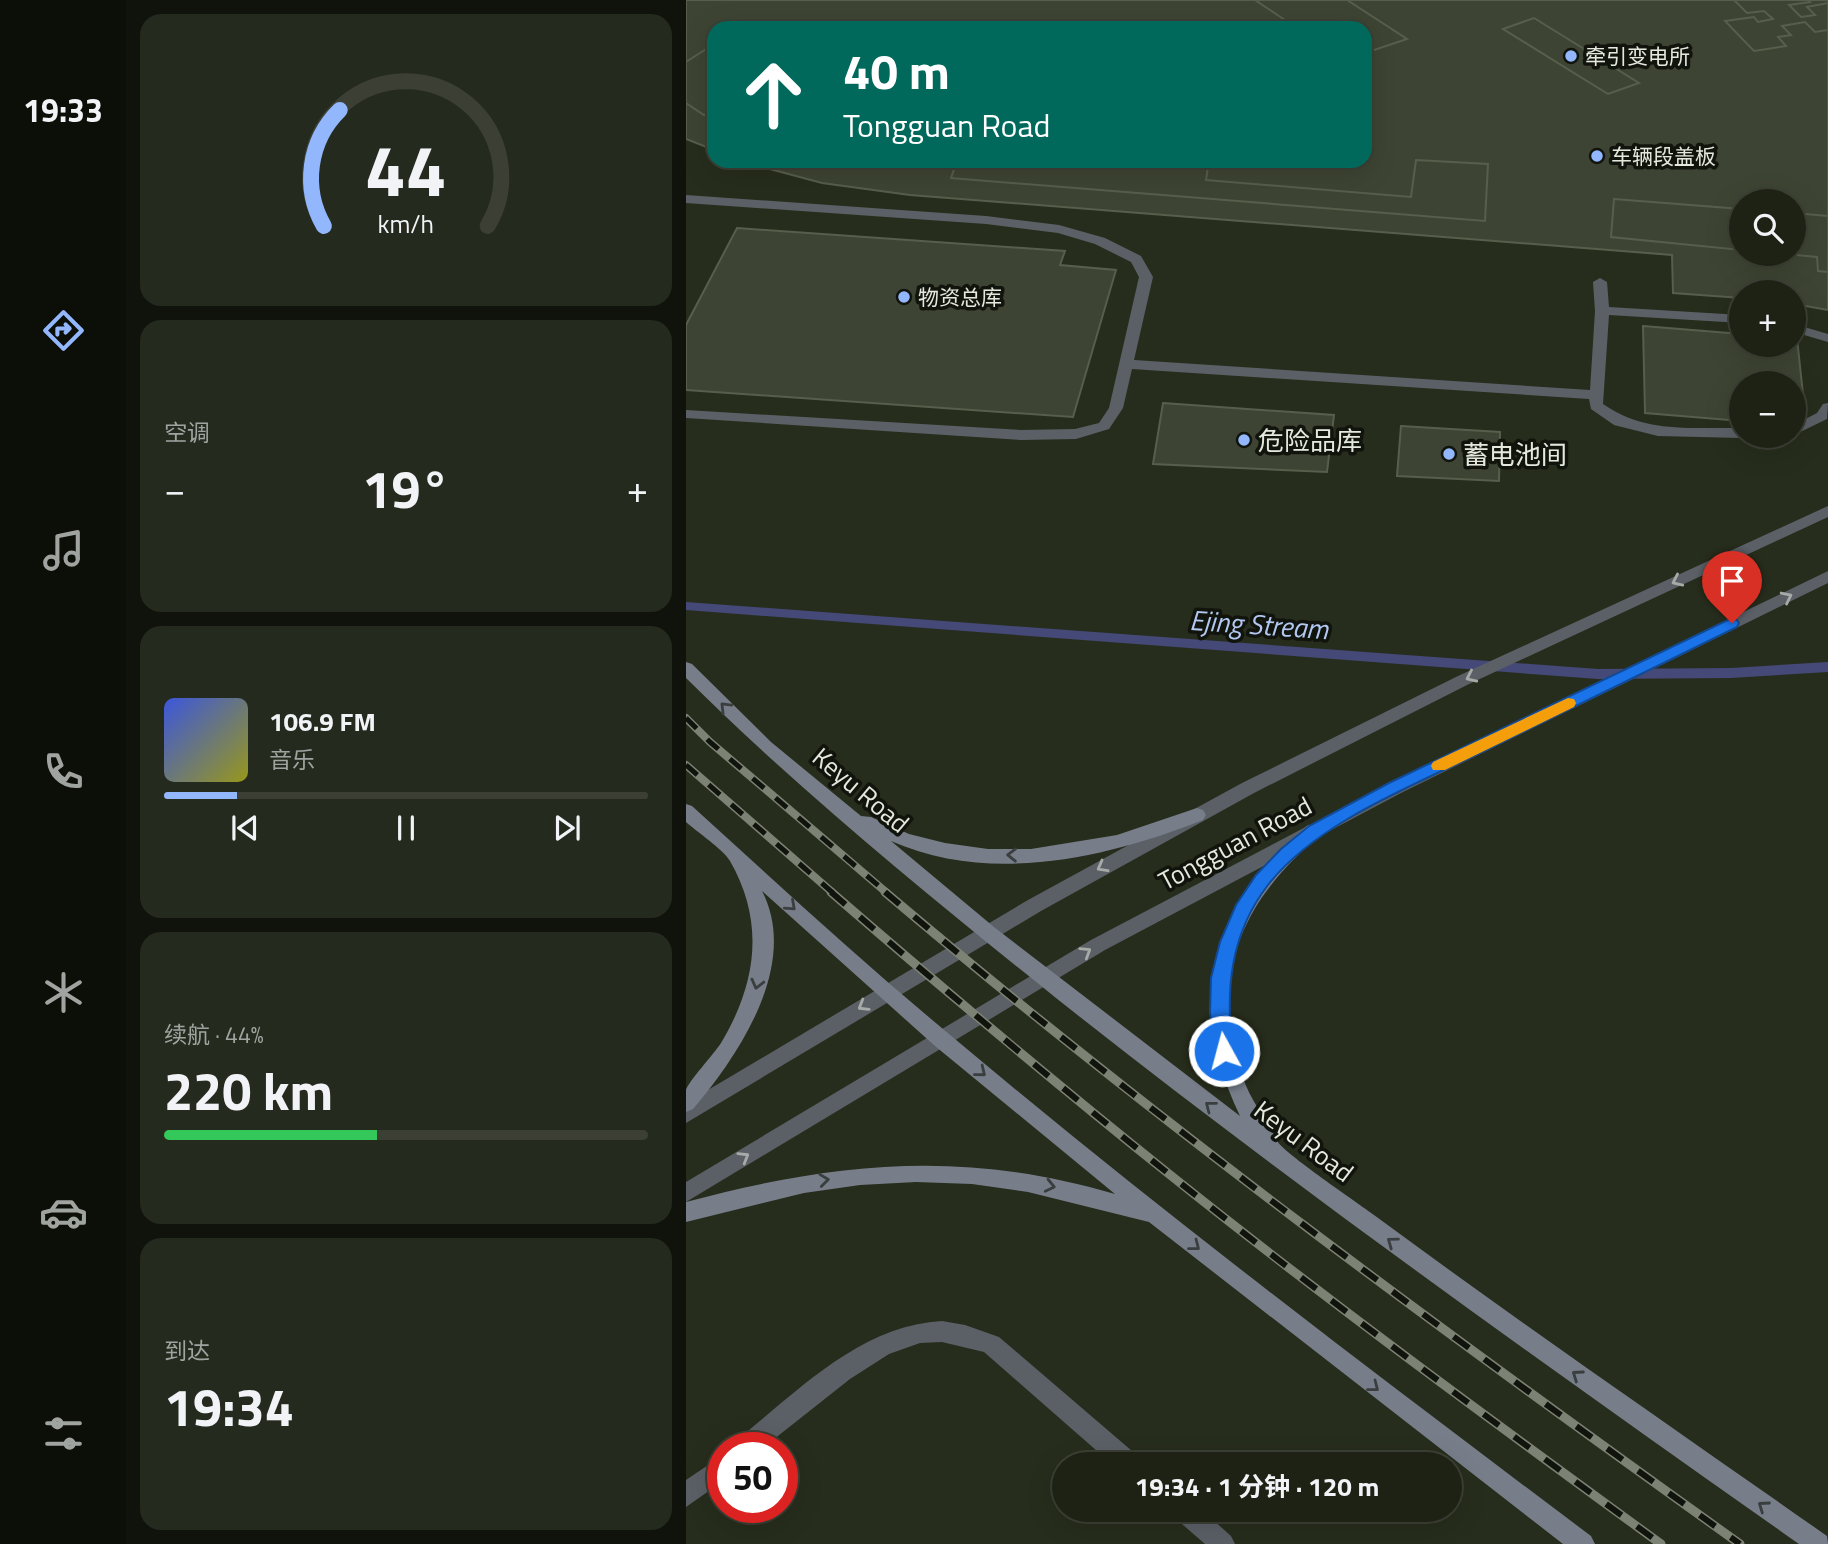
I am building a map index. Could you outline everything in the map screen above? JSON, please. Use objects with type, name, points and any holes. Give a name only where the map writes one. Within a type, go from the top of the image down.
[{"type":"main road","name":"Keyu Road","points":[[686,668],[765,746],[1044,977],[1280,1159],[1477,1304],[1819,1544]]},
{"type":"main road","points":[[840,809],[872,826],[909,840],[948,849],[1022,856],[1077,852],[1119,844],[1159,832],[1197,815]]},
{"type":"main road","points":[[686,811],[941,1039],[1159,1218],[1396,1404],[1583,1544]]},
{"type":"main road","points":[[1280,1159],[1255,1125],[1236,1088],[1228,1063],[1219,1013],[1220,978],[1228,942],[1242,910],[1270,871],[1314,830]]},
{"type":"main road","points":[[686,1103],[713,1074],[736,1039],[752,1004],[761,969],[762,936],[757,904],[746,876],[729,850]]},
{"type":"main road","points":[[686,1212],[746,1194],[817,1180],[888,1173],[958,1173],[1027,1181],[1067,1189],[1159,1218]]},
{"type":"street","points":[[686,199],[986,220],[1059,229],[1100,241],[1136,259],[1146,277],[1116,408],[1104,425],[1076,434],[1021,435],[686,414]]},
{"type":"street","points":[[1600,282],[1602,311],[1596,406],[1619,422],[1658,431],[1729,433]]},
{"type":"street","points":[[1602,311],[1729,318]]},
{"type":"street","points":[[1806,332],[1828,338]]},
{"type":"street","points":[[1127,364],[1597,395]]},
{"type":"street","points":[[1806,425],[1822,416],[1828,407]]},
{"type":"street","name":"Tongguan Road","points":[[686,1114],[988,932],[1248,787],[1408,707],[1828,511]]},
{"type":"street","name":"Tongguan Road","points":[[686,1193],[1098,945],[1395,788],[1828,576]]},
{"type":"street","points":[[765,1432],[869,1350],[894,1338],[920,1332],[945,1331],[969,1335],[991,1344],[1116,1452]]},
{"type":"street","points":[[686,1495],[707,1479]]},
{"type":"street","points":[[1198,1522],[1223,1544]]},
{"type":"building","name":"车辆段盖板","points":[[686,0],[1828,0],[1828,310],[1806,306],[1806,280],[1729,280],[1729,297],[1673,293],[1672,255],[910,195],[822,183],[766,168],[1372,168],[1372,21],[707,21],[707,147],[686,139]]},
{"type":"building","points":[[1255,0],[1347,0],[1407,39],[1372,51],[1372,21],[1286,21]]},
{"type":"building","points":[[1734,0],[1808,0],[1810,2],[1789,5],[1801,17],[1815,15],[1807,7],[1828,3],[1828,30],[1815,32],[1805,22],[1782,26],[1791,35],[1778,37],[1786,46],[1754,51],[1725,21],[1754,17],[1758,22],[1773,19],[1764,11],[1747,13]]},
{"type":"building","name":"牵引变电所","points":[[1534,18],[1639,83],[1608,94],[1503,29]]},
{"type":"building","points":[[707,48],[707,113],[704,115],[686,103],[686,62]]},
{"type":"building","points":[[1416,160],[1488,164],[1485,221],[951,178],[955,168],[1208,168],[1206,180],[1411,197]]},
{"type":"building","points":[[1614,199],[1729,208],[1729,249],[1611,237]]},
{"type":"building","points":[[1806,214],[1828,216],[1828,272],[1818,271],[1817,257],[1806,256]]},
{"type":"building","name":"物资总库","points":[[737,228],[1065,251],[1060,265],[1116,270],[1073,417],[686,390],[686,325]]},
{"type":"building","points":[[1643,326],[1729,333],[1729,357],[1799,357],[1800,371],[1729,371],[1729,420],[1645,413]]},
{"type":"building","name":"危险品库","points":[[1163,403],[1334,415],[1327,472],[1153,464]]},
{"type":"building","name":"蓄电池间","points":[[1401,426],[1500,432],[1499,481],[1397,476]]},
{"type":"waterway","name":"Ejing Stream","points":[[686,606],[1598,674],[1731,673],[1828,667]]},
{"type":"railway","points":[[686,718],[710,742],[887,893]]},
{"type":"railway","points":[[686,765],[833,893]]},
{"type":"railway","points":[[831,892],[1041,1070],[1229,1222],[1413,1362],[1661,1544]]},
{"type":"railway","points":[[885,892],[1093,1062],[1306,1227],[1740,1544]]},
{"type":"slow traffic","points":[[1439,766],[1568,703]]},
{"type":"place","name":"牵引变电所","points":[[1571,56]]},
{"type":"place","name":"车辆段盖板","points":[[1597,156]]},
{"type":"place","name":"物资总库","points":[[904,297]]},
{"type":"place","name":"危险品库","points":[[1244,440]]},
{"type":"place","name":"蓄电池间","points":[[1449,454]]},
{"type":"route","points":[[1224,1051],[1219,1013],[1220,978],[1228,942],[1242,910],[1262,880],[1286,853],[1314,830],[1395,788],[1732,623]]}]
